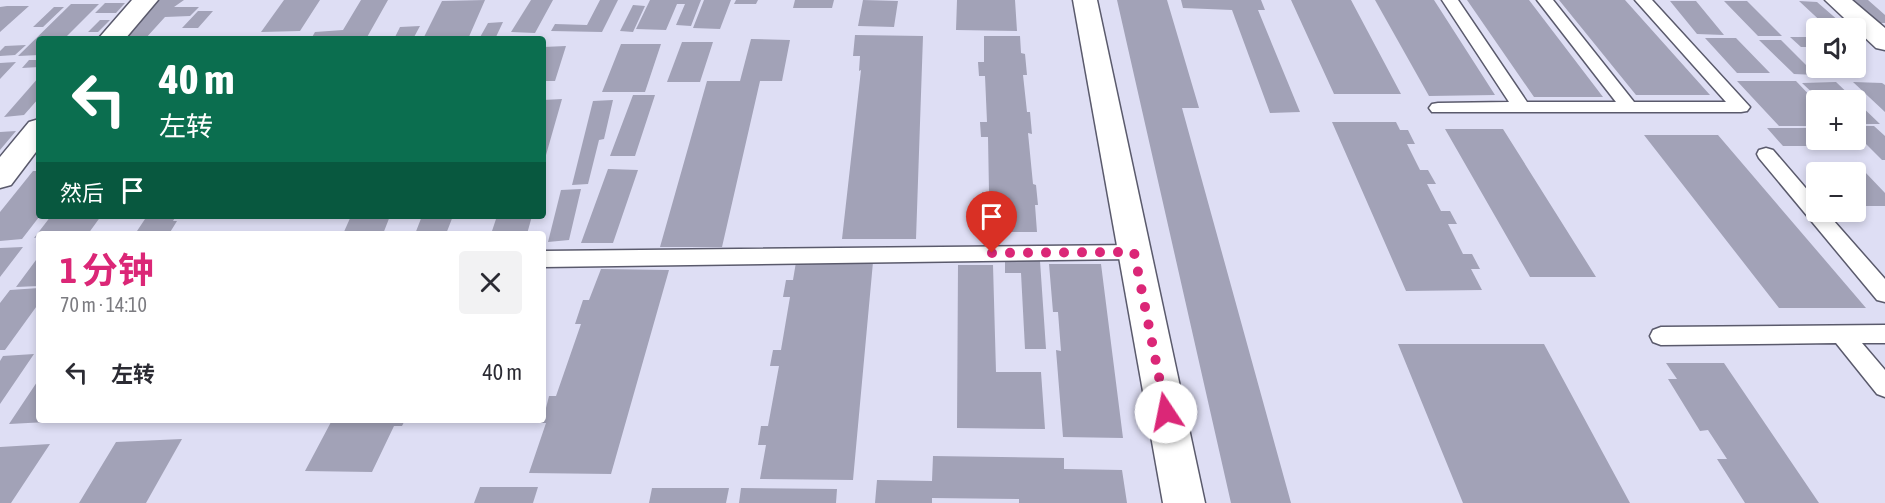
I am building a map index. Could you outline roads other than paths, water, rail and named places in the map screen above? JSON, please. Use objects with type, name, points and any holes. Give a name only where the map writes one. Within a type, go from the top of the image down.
[{"type":"street","points":[[114,36],[146,0]]},
{"type":"street","points":[[1085,0],[1184,503]]},
{"type":"street","points":[[1837,0],[1885,42]]},
{"type":"street","points":[[0,178],[36,132]]},
{"type":"lane","points":[[1450,0],[1521,108]]},
{"type":"lane","points":[[1545,0],[1629,107]]},
{"type":"lane","points":[[1438,108],[1741,107],[1643,0]]},
{"type":"lane","points":[[1766,154],[1885,294]]},
{"type":"lane","points":[[546,259],[1134,252]]},
{"type":"lane","points":[[1660,336],[1885,334]]},
{"type":"lane","points":[[1843,336],[1885,387]]}]
